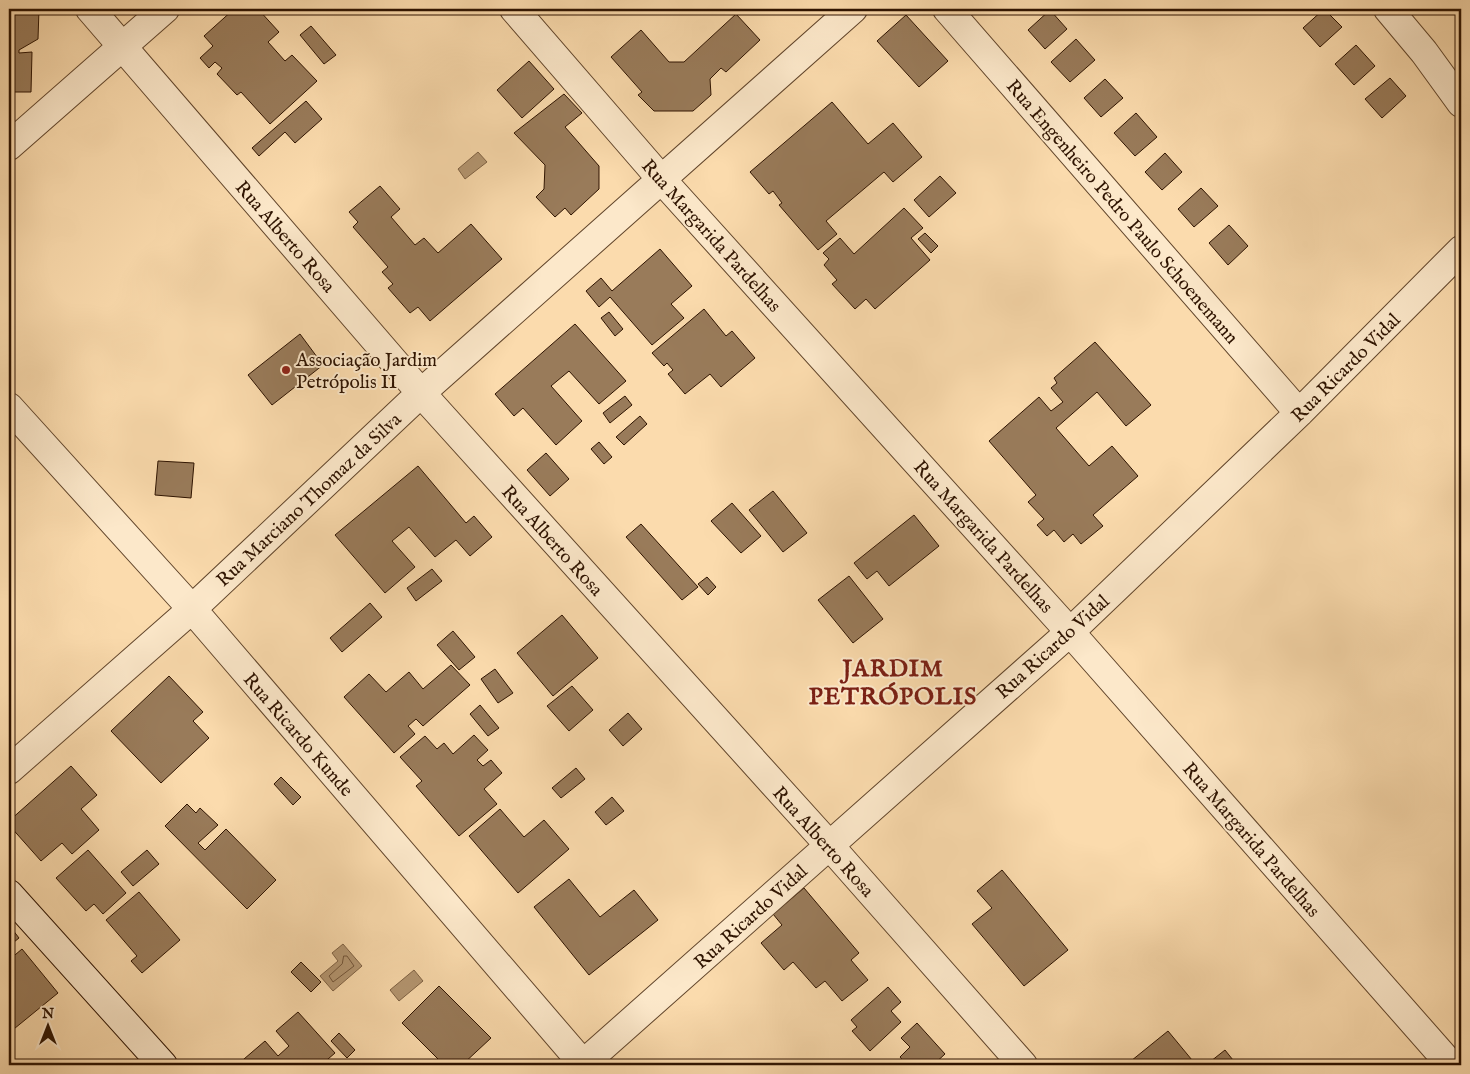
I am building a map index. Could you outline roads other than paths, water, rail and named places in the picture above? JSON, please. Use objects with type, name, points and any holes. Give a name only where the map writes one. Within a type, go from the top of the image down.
[{"type":"street","name":"Rua Alberto Rosa","points":[[90,9],[421,393],[829,845],[1023,1065]]},
{"type":"street","points":[[9,146],[165,9]]},
{"type":"street","name":"Rua Margarida Pardelhas","points":[[514,9],[662,180],[1070,632],[1451,1065]]},
{"type":"street","name":"Rua Marciano Thomaz da Silva","points":[[9,770],[192,609],[421,393],[853,9]]},
{"type":"street","name":"Rua Engenheiro Pedro Paulo Schoenemann","points":[[947,9],[1299,413]]},
{"type":"street","points":[[1388,9],[1424,52],[1461,102]]},
{"type":"street","name":"Rua Ricardo Vidal","points":[[583,1065],[1070,632],[1299,413],[1461,250]]},
{"type":"street","name":"Rua Ricardo Kunde","points":[[9,406],[192,609],[583,1065]]},
{"type":"street","points":[[9,894],[163,1065]]},
{"type":"water","points":[[478,152],[487,162],[465,179],[458,169]]},
{"type":"water","points":[[343,944],[362,966],[333,991],[320,976],[338,961],[332,953]]},
{"type":"water","points":[[414,970],[423,981],[399,1001],[390,990]]},
{"type":"place","name":"Associação Jardim Petrópolis II","points":[[286,370]]},
{"type":"district","name":"JARDIM PETRÓPOLIS","points":[[893,682]]}]
